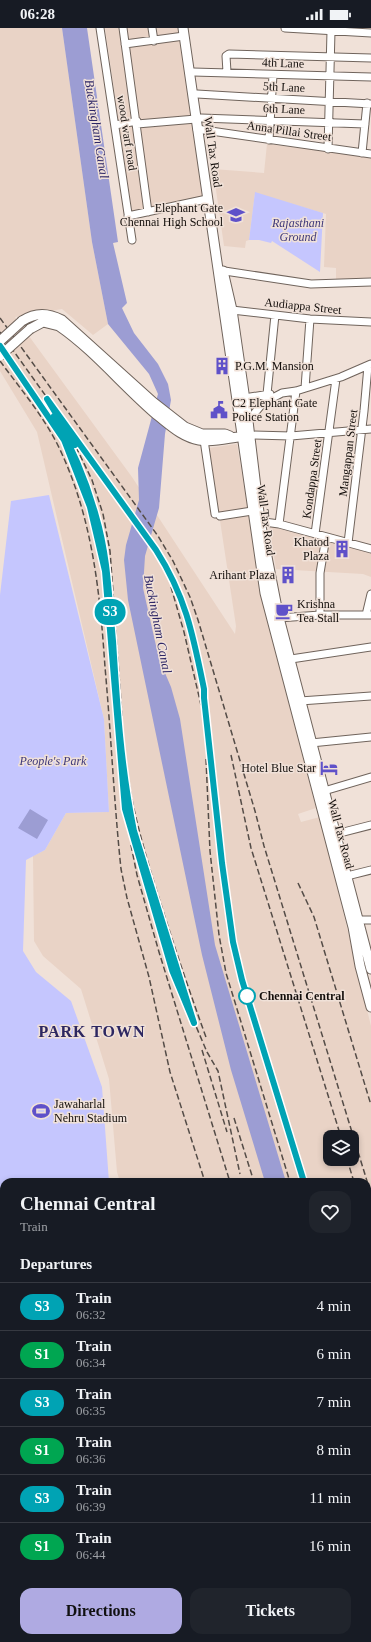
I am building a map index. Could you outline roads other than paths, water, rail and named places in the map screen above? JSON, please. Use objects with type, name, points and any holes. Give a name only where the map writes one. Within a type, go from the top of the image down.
[{"type":"main road","name":"Wall Tax Road","points":[[186,31],[194,72],[198,118]]},
{"type":"main road","name":"Wall Tax Road","points":[[186,31],[221,270],[241,436],[252,511],[256,521],[300,701],[324,791],[360,966],[371,1006]]},
{"type":"main road","name":"Wall Tax Road","points":[[200,130],[207,199],[221,270],[232,310],[248,421],[241,436],[256,521],[265,593],[332,835],[348,876],[371,967]]},
{"type":"main road","points":[[0,341],[22,321],[33,315],[41,314],[54,316],[62,320],[151,405]]},
{"type":"main road","points":[[0,356],[30,330],[43,322],[59,326],[189,437],[204,440],[226,440],[241,436]]},
{"type":"main road","points":[[176,425],[202,434],[241,436]]},
{"type":"street","name":"wood warf road","points":[[100,28],[132,240]]},
{"type":"street","points":[[123,28],[148,212]]},
{"type":"street","points":[[152,28],[154,41]]},
{"type":"street","points":[[285,28],[371,33]]},
{"type":"street","points":[[125,44],[154,41],[186,31]]},
{"type":"street","points":[[328,149],[331,31]]},
{"type":"street","points":[[227,72],[226,56],[229,54],[371,58]]},
{"type":"street","name":"4th Lane","points":[[194,72],[371,77]]},
{"type":"street","points":[[269,140],[273,75]]},
{"type":"street","name":"5th Lane","points":[[197,94],[330,100],[369,104]]},
{"type":"street","points":[[362,153],[369,104]]},
{"type":"street","name":"6th Lane","points":[[115,125],[198,118],[270,119],[365,124]]},
{"type":"street","name":"Anna Pillai Street","points":[[200,130],[371,154]]},
{"type":"street","points":[[128,216],[207,199]]},
{"type":"street","points":[[221,270],[311,284],[371,282]]},
{"type":"street","name":"Audiappa Street","points":[[232,310],[310,319],[371,322]]},
{"type":"street","points":[[267,394],[275,315]]},
{"type":"street","points":[[305,388],[310,319]]},
{"type":"street","points":[[244,398],[296,391],[336,379],[369,365]]},
{"type":"street","name":"Mangappan Street","points":[[348,543],[369,365]]},
{"type":"street","name":"Kondappa Street","points":[[315,534],[330,434],[336,379]]},
{"type":"street","points":[[279,524],[296,391]]},
{"type":"street","points":[[248,421],[263,404],[282,393]]},
{"type":"street","points":[[241,436],[330,434],[371,429]]},
{"type":"street","points":[[204,440],[217,515],[252,511]]},
{"type":"street","points":[[256,521],[279,524],[371,549]]},
{"type":"street","points":[[320,615],[320,573],[326,537]]},
{"type":"street","points":[[280,618],[320,615],[368,615],[371,594]]},
{"type":"street","points":[[291,660],[371,647]]},
{"type":"street","points":[[300,701],[371,696]]},
{"type":"street","points":[[311,743],[371,737]]},
{"type":"street","points":[[324,791],[371,777]]},
{"type":"street","points":[[332,835],[371,825]]},
{"type":"street","points":[[348,876],[371,870]]},
{"type":"street","points":[[359,920],[371,920]]},
{"type":"street","points":[[360,966],[371,967]]},
{"type":"water","name":"Buckingham Canal","points":[[62,28],[87,28],[118,242],[113,243],[127,303],[122,308],[134,333],[158,364],[168,384],[171,400],[165,434],[159,508],[145,556],[143,588],[159,659],[171,687],[180,719],[215,945],[285,1178],[264,1178],[231,1070],[202,955],[128,600],[124,560],[126,545],[139,500],[138,468],[158,394],[149,374],[108,324],[92,242]]},
{"type":"water","points":[[30,809],[48,820],[37,839],[18,828]]},
{"type":"railway","points":[[0,318],[158,536],[173,561],[190,597],[255,811],[264,846],[366,1178]]},
{"type":"railway","points":[[0,332],[156,550],[175,584],[182,601],[192,634],[205,689],[204,699],[222,863],[233,942],[242,980],[303,1178]]},
{"type":"railway","points":[[0,346],[64,440],[90,507],[105,571],[125,809],[172,970],[207,1052],[218,1071],[240,1174]]},
{"type":"railway","points":[[0,361],[34,406],[56,441],[73,480],[88,532],[101,612],[121,869],[127,898],[149,977],[170,1072],[204,1178]]},
{"type":"railway","points":[[76,447],[92,480],[103,514],[110,551],[122,716]]},
{"type":"railway","points":[[171,587],[184,632],[201,705]]},
{"type":"railway","points":[[231,755],[251,848],[339,1130]]},
{"type":"railway","points":[[206,759],[210,851],[219,935],[226,973],[289,1178]]},
{"type":"railway","points":[[126,764],[135,815],[149,865],[176,952],[207,1040]]},
{"type":"railway","points":[[131,845],[137,875],[159,952],[229,1178]]},
{"type":"railway","points":[[298,883],[314,917],[371,1105]]},
{"type":"railway","points":[[202,1050],[227,1132]]},
{"type":"railway","points":[[234,1118],[253,1178]]},
{"type":"railway","points":[[349,1166],[353,1178]]},
{"type":"train","name":"S3","points":[[0,346],[11,360],[64,440],[90,507],[105,571],[125,809],[172,970],[194,1023],[134,831],[127,799],[122,768],[107,575],[96,516],[85,482],[69,443],[54,416],[75,445],[47,399],[156,550],[166,566],[183,601],[190,624],[204,689],[222,863],[233,942],[242,980],[303,1178]]},
{"type":"place","name":"Elephant Gate Chennai High School","points":[[236,215]]},
{"type":"place","name":"P.G.M. Mansion","points":[[222,366]]},
{"type":"place","name":"C2 Elephant Gate Police Station","points":[[219,410]]},
{"type":"place","name":"Khatod Plaza","points":[[342,549]]},
{"type":"place","name":"Arihant Plaza","points":[[288,575]]},
{"type":"place","name":"Krishna Tea Stall","points":[[284,611]]},
{"type":"place","name":"Hotel Blue Star","points":[[329,768]]},
{"type":"place","name":"Chennai Central","points":[[247,996]]},
{"type":"place","name":"Jawaharlal Nehru Stadium","points":[[41,1111]]},
{"type":"district","name":"PARK TOWN","points":[[92,1031]]},
{"type":"park label","name":"Rajasthani Ground","points":[[298,230]]},
{"type":"park label","name":"People's Park","points":[[53,761]]}]
